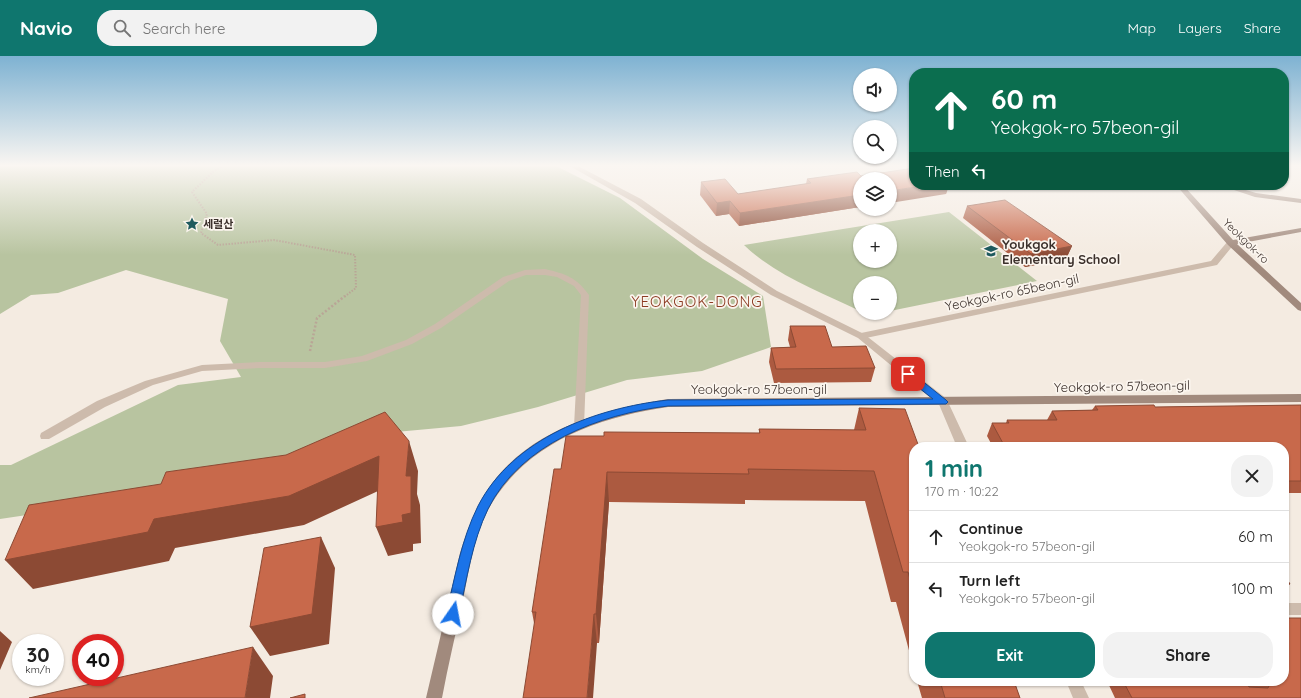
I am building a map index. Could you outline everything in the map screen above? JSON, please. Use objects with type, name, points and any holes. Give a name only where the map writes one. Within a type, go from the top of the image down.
[{"type":"street","points":[[627,195],[638,201],[700,245],[774,293],[860,336],[943,402],[961,442]]},
{"type":"street","name":"Yeokgok-ro","points":[[1187,195],[1231,243],[1301,308]]},
{"type":"street","points":[[1255,195],[1301,202]]},
{"type":"street","points":[[1231,243],[1301,230]]},
{"type":"street","name":"Yeokgok-ro 65beon-gil","points":[[860,336],[1214,263],[1231,243]]},
{"type":"street","points":[[45,436],[101,404],[149,382],[202,368],[325,365],[364,359],[409,342],[438,326],[506,279],[525,273],[545,272],[560,275],[577,284],[585,295],[579,426]]},
{"type":"street","name":"Yeokgok-ro 57beon-gil","points":[[434,698],[470,538],[483,507],[515,465],[537,448],[557,436],[579,426],[640,406],[668,403],[1301,398]]},
{"type":"street","points":[[1289,609],[1301,609]]},
{"type":"street","points":[[1075,686],[1081,698]]},
{"type":"path","points":[[194,195],[207,214],[201,233],[218,245],[274,240],[355,255],[356,288],[318,318],[308,365]]},
{"type":"green space","points":[[0,195],[614,195],[703,259],[763,296],[771,347],[702,371],[627,380],[538,407],[461,426],[374,434],[175,493],[0,519],[0,465],[11,465],[178,385],[241,377],[220,341],[228,299],[126,270],[58,293],[31,295],[0,314]]},
{"type":"green space","points":[[949,212],[1037,281],[897,310],[897,276],[853,276],[853,308],[784,274],[757,256],[744,245],[853,227],[853,268],[897,268],[897,224],[874,224]]},
{"type":"building","points":[[711,195],[853,195],[740,213],[730,201],[717,203]]},
{"type":"building","points":[[1005,200],[1072,246],[1031,254],[967,206]]},
{"type":"building","points":[[790,326],[825,326],[832,347],[866,346],[875,368],[776,369],[771,348],[796,347]]},
{"type":"building","points":[[1154,405],[1155,407],[1301,405],[1301,481],[1289,481],[1289,442],[1002,442],[992,423],[1009,423],[1007,420],[1057,420],[1052,411],[1098,410],[1095,406]]},
{"type":"building","points":[[859,408],[905,409],[917,442],[909,442],[909,576],[908,572],[903,572],[874,471],[748,469],[749,474],[607,472],[596,614],[594,614],[587,698],[523,698],[536,612],[532,612],[554,469],[561,469],[566,436],[604,436],[604,432],[760,433],[759,429],[866,430]]},
{"type":"building","points":[[385,412],[409,441],[406,476],[411,476],[411,513],[402,515],[403,522],[376,527],[379,456],[289,496],[154,519],[148,532],[5,560],[29,505],[161,484],[166,472],[286,455]]},
{"type":"building","points":[[321,537],[312,614],[250,627],[264,548]]},
{"type":"building","points":[[1289,618],[1301,618],[1301,698],[1132,698],[1126,686],[1248,686],[1268,688],[1269,686],[1289,686]]},
{"type":"building","points":[[253,647],[245,698],[29,698],[82,686],[124,686],[124,676]]},
{"type":"building","points":[[941,686],[1016,686],[1020,698],[945,698]]},
{"type":"building","points":[[305,694],[305,698],[290,698]]},
{"type":"place","name":"세럴산","points":[[192,224]]},
{"type":"place","name":"Youkgok Elementary School","points":[[991,251]]},
{"type":"district","name":"YEOKGOK-DONG","points":[[697,301]]},
{"type":"route","points":[[453,614],[470,538],[483,507],[515,465],[530,453],[557,436],[615,413],[640,406],[668,403],[943,402],[908,374]]}]
